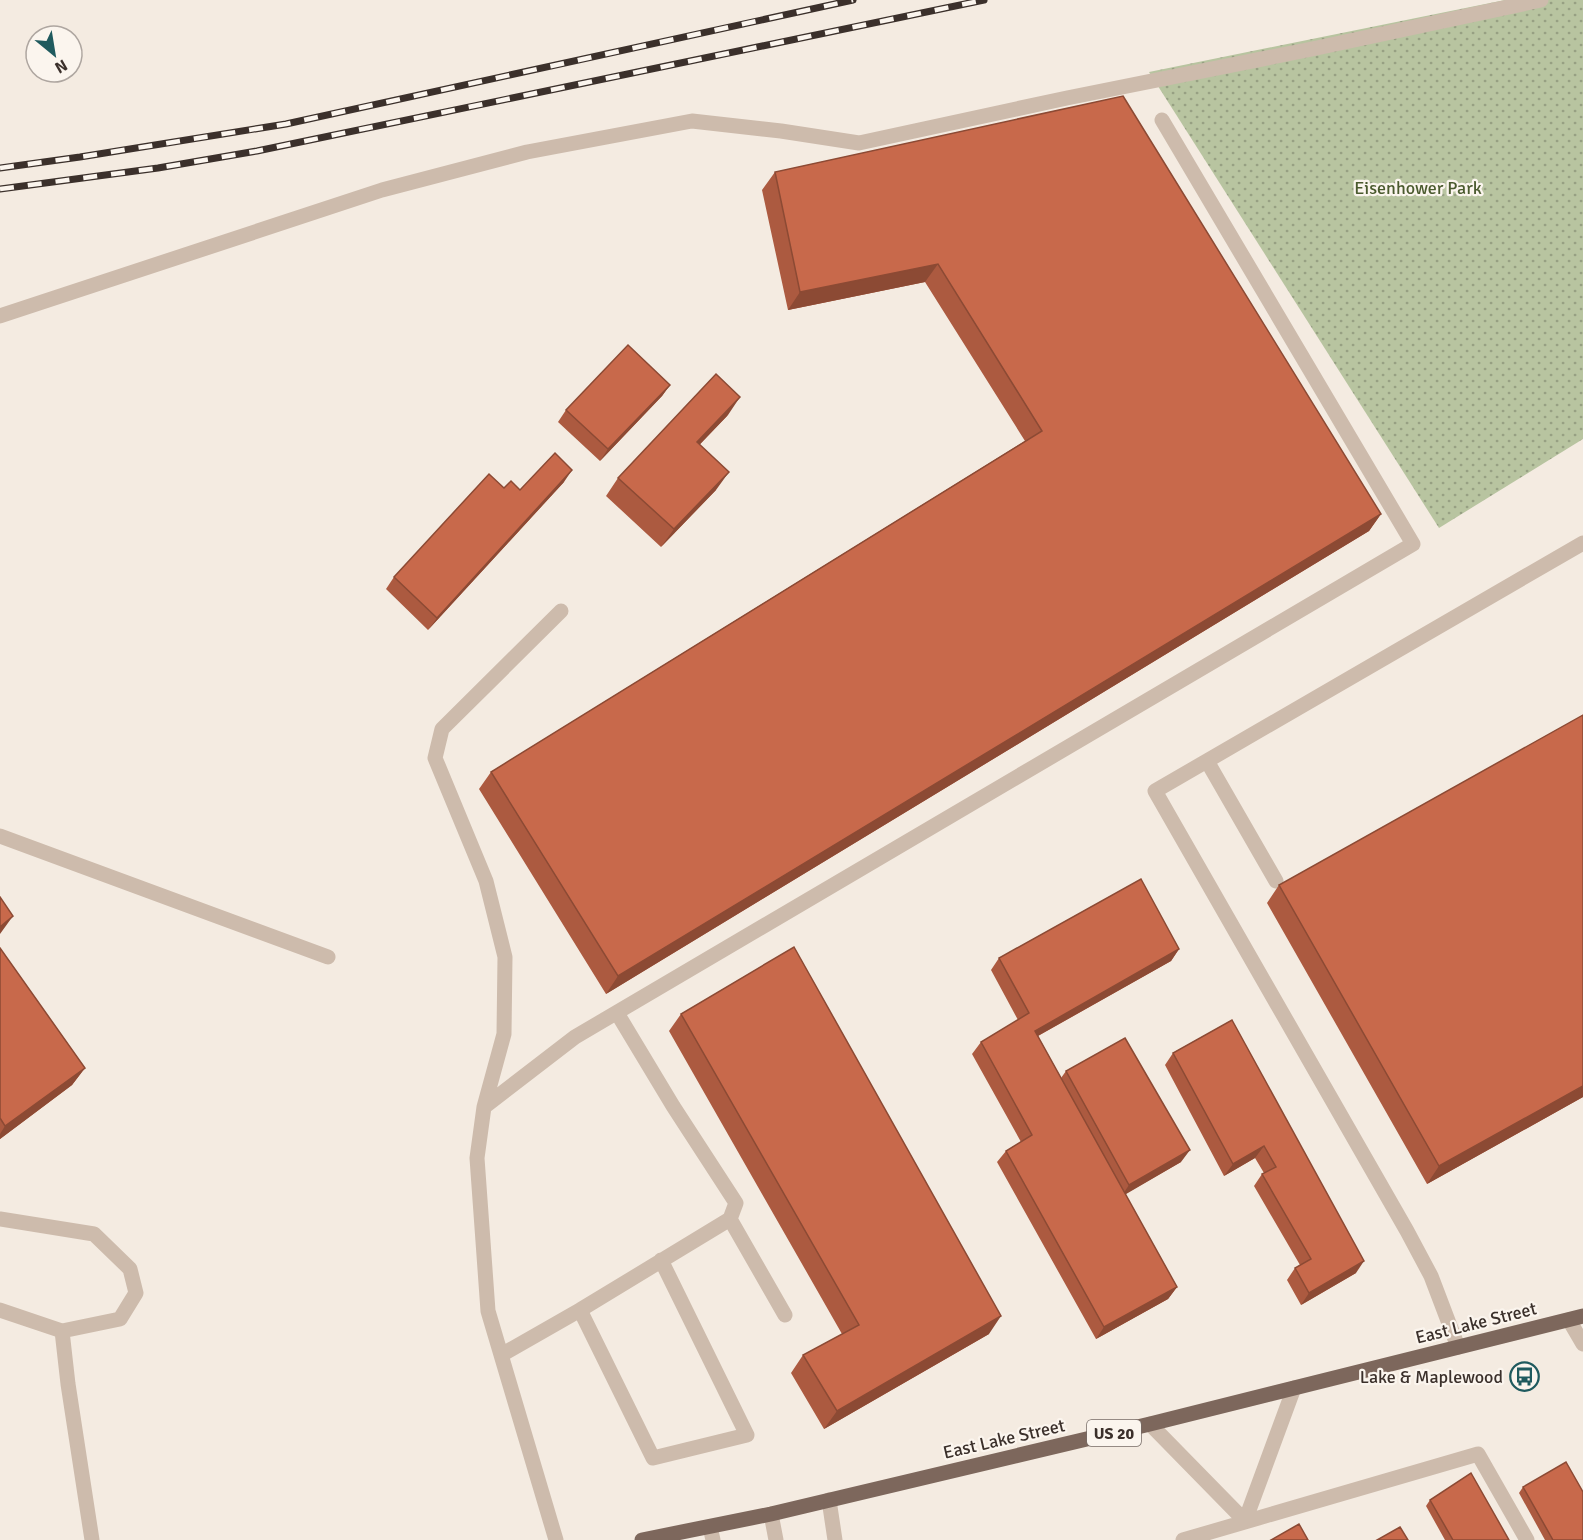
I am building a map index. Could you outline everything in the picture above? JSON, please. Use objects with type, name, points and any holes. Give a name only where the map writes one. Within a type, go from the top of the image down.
[{"type":"main road","name":"East Lake Street","points":[[642,1540],[711,1533],[771,1514],[1150,1424],[1576,1318]]},
{"type":"street","points":[[0,316],[382,190],[527,152],[692,121],[859,143],[1541,0]]},
{"type":"street","points":[[484,1107],[575,1037],[1413,544],[1161,120]]},
{"type":"street","points":[[1458,1347],[1431,1276],[1412,1240],[1155,791],[1583,543]]},
{"type":"street","points":[[555,1540],[488,1311],[477,1158],[484,1107],[504,1034],[505,957],[486,880],[435,758],[442,729],[561,611]]},
{"type":"street","points":[[1207,761],[1276,881]]},
{"type":"street","points":[[0,836],[328,957]]},
{"type":"street","points":[[501,1355],[730,1219],[735,1203],[617,1013]]},
{"type":"street","points":[[0,1219],[94,1234],[129,1269],[136,1293],[120,1319],[62,1331],[0,1310]]},
{"type":"street","points":[[730,1219],[785,1314]]},
{"type":"street","points":[[580,1310],[652,1458],[747,1435],[661,1260]]},
{"type":"street","points":[[1576,1318],[1583,1344]]},
{"type":"street","points":[[62,1331],[92,1540]]},
{"type":"street","points":[[1245,1521],[1294,1388]]},
{"type":"street","points":[[1150,1424],[1245,1521]]},
{"type":"street","points":[[1183,1540],[1478,1454],[1527,1540]]},
{"type":"street","points":[[829,1500],[835,1540]]},
{"type":"street","points":[[771,1514],[776,1540]]},
{"type":"green space","name":"Eisenhower Park","points":[[1505,0],[1583,0],[1583,439],[1439,528],[1149,72]]},
{"type":"building","points":[[1123,96],[1381,514],[618,976],[491,772],[1042,431],[938,264],[800,292],[775,172]]},
{"type":"building","points":[[628,345],[670,385],[608,449],[566,410]]},
{"type":"building","points":[[716,374],[740,397],[697,442],[729,472],[674,529],[618,478]]},
{"type":"building","points":[[555,453],[572,470],[437,618],[394,577],[489,474],[504,488],[511,481],[520,490]]},
{"type":"building","points":[[1583,715],[1583,1086],[1439,1166],[1279,885]]},
{"type":"building","points":[[1141,879],[1179,949],[1035,1031],[1177,1287],[1104,1327],[1006,1151],[1032,1135],[981,1042],[1029,1013],[999,958]]},
{"type":"building","points":[[0,897],[13,916],[0,927]]},
{"type":"building","points":[[794,947],[1001,1316],[837,1411],[803,1355],[859,1325],[681,1014]]},
{"type":"building","points":[[0,948],[85,1068],[5,1126],[0,1118]]},
{"type":"building","points":[[1232,1020],[1364,1261],[1309,1293],[1295,1268],[1311,1259],[1262,1174],[1276,1167],[1264,1146],[1233,1164],[1173,1053]]},
{"type":"building","points":[[1125,1038],[1190,1150],[1129,1185],[1066,1071]]},
{"type":"building","points":[[1566,1462],[1583,1492],[1583,1540],[1553,1540],[1523,1487]]},
{"type":"building","points":[[1471,1473],[1509,1540],[1453,1540],[1430,1500]]},
{"type":"building","points":[[1299,1524],[1308,1540],[1271,1540]]},
{"type":"building","points":[[1400,1527],[1408,1540],[1377,1540]]},
{"type":"railway","points":[[0,168],[286,124],[853,0]]},
{"type":"railway","points":[[0,189],[158,168],[257,151],[984,0]]},
{"type":"place","name":"Lake & Maplewood","points":[[1524,1377]]}]
